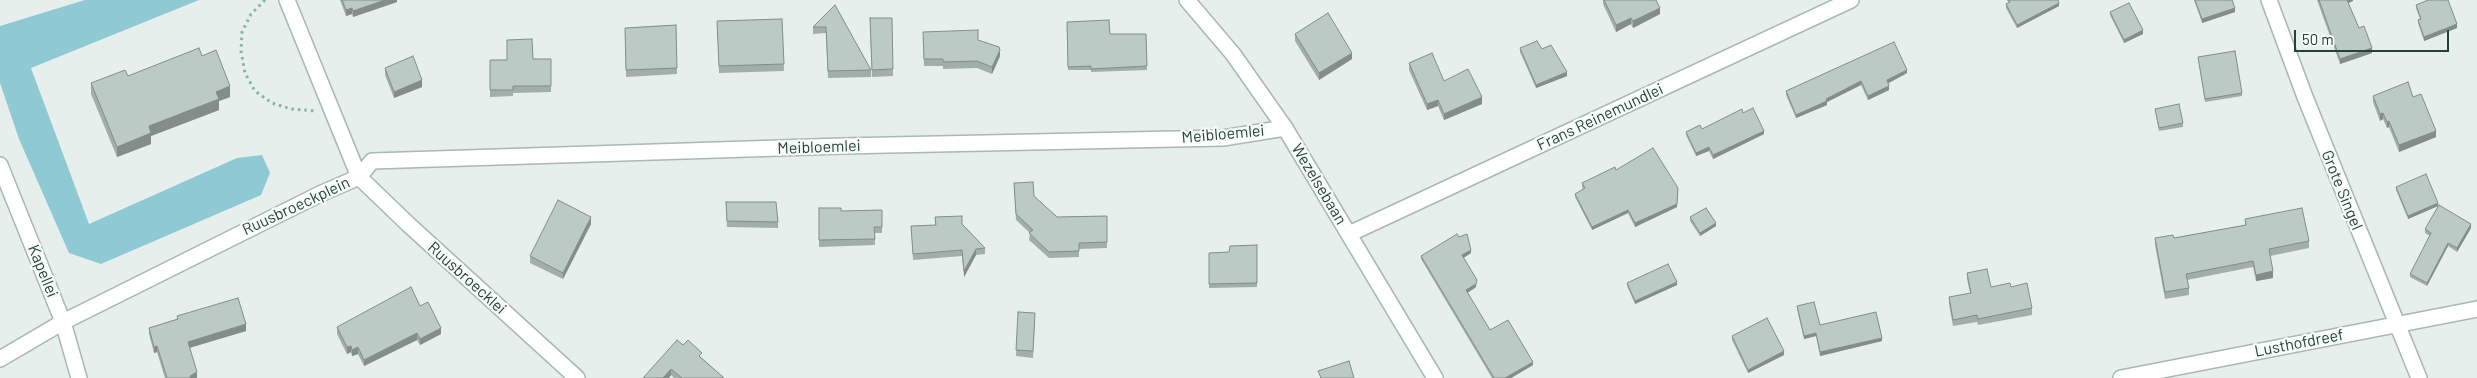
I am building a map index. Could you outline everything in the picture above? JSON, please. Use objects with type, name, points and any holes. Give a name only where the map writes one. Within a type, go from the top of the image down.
[{"type":"street","name":"Ruusbroeckplein","points":[[0,359],[63,322],[320,194],[359,177],[333,108],[288,0]]},
{"type":"street","name":"Wezelsebaan","points":[[1187,0],[1233,54],[1285,128],[1435,378]]},
{"type":"street","name":"Frans Reinemundlei","points":[[1349,234],[1851,0]]},
{"type":"street","name":"Grote Singel","points":[[2269,0],[2305,97],[2419,378]]},
{"type":"street","name":"Meibloemlei","points":[[359,177],[372,161],[842,146],[1223,138],[1285,128]]},
{"type":"street","name":"Kapellei","points":[[0,165],[63,322],[79,378]]},
{"type":"street","name":"Ruusbroecklei","points":[[359,177],[409,225],[578,378]]},
{"type":"street","name":"Lusthofdreef","points":[[2121,378],[2477,309]]},
{"type":"path","points":[[265,0],[251,14],[242,32],[241,51],[245,73],[255,90],[272,103],[291,109],[312,111],[333,108]]},
{"type":"water","points":[[85,0],[199,0],[31,68],[89,224],[237,158],[262,155],[270,173],[261,195],[101,264],[69,253],[19,139],[0,83],[0,26]]},
{"type":"building","points":[[342,0],[385,0],[353,11],[352,8],[346,10]]},
{"type":"building","points":[[1604,0],[1656,0],[1660,8],[1633,21],[1631,18],[1616,25]]},
{"type":"building","points":[[2009,0],[2058,0],[2059,3],[2017,25],[2006,4],[2010,2]]},
{"type":"building","points":[[2195,0],[2232,0],[2235,8],[2202,19]]},
{"type":"building","points":[[2319,0],[2347,0],[2359,28],[2364,26],[2372,48],[2340,59]]},
{"type":"building","points":[[2428,0],[2448,0],[2457,24],[2424,37],[2418,20],[2421,19],[2416,5]]},
{"type":"building","points":[[2129,3],[2143,30],[2124,40],[2110,12]]},
{"type":"building","points":[[835,5],[871,70],[828,71],[826,27],[813,27]]},
{"type":"building","points":[[1328,13],[1352,53],[1319,73],[1295,34]]},
{"type":"building","points":[[870,18],[892,18],[893,69],[872,70]]},
{"type":"building","points":[[782,19],[784,64],[719,66],[717,21]]},
{"type":"building","points":[[1109,20],[1110,34],[1146,34],[1147,66],[1091,69],[1091,66],[1068,67],[1067,22]]},
{"type":"building","points":[[676,25],[677,68],[626,70],[625,28]]},
{"type":"building","points":[[978,30],[978,40],[999,47],[1000,50],[992,67],[977,61],[943,62],[943,59],[924,59],[923,32]]},
{"type":"building","points":[[532,39],[533,59],[551,59],[551,86],[513,86],[513,90],[490,90],[490,60],[507,60],[507,40]]},
{"type":"building","points":[[1537,41],[1542,49],[1551,45],[1567,72],[1536,85],[1520,48]]},
{"type":"building","points":[[1894,42],[1907,70],[1887,80],[1889,86],[1868,96],[1861,81],[1826,99],[1827,101],[1796,115],[1786,91]]},
{"type":"building","points":[[199,48],[202,56],[216,50],[230,86],[216,92],[219,99],[149,126],[151,133],[117,147],[91,83],[125,70],[128,76]]},
{"type":"building","points":[[2235,51],[2242,93],[2205,99],[2198,57]]},
{"type":"building","points":[[1432,53],[1444,81],[1468,69],[1482,97],[1444,114],[1438,100],[1427,104],[1409,63]]},
{"type":"building","points":[[413,56],[422,80],[394,92],[385,68]]},
{"type":"building","points":[[2408,82],[2413,97],[2421,94],[2436,131],[2399,145],[2389,121],[2387,122],[2383,113],[2380,114],[2373,96]]},
{"type":"building","points":[[2179,104],[2183,123],[2159,128],[2155,109]]},
{"type":"building","points":[[1753,108],[1764,131],[1713,155],[1709,147],[1696,153],[1686,132],[1700,125],[1702,129],[1742,109],[1743,113]]},
{"type":"building","points":[[1653,148],[1678,188],[1677,204],[1635,223],[1628,210],[1592,227],[1575,194],[1585,188],[1582,183],[1615,167],[1616,170]]},
{"type":"building","points":[[2426,174],[2438,203],[2408,216],[2396,187]]},
{"type":"building","points":[[1033,182],[1034,196],[1057,217],[1107,216],[1107,242],[1079,243],[1079,251],[1049,252],[1029,233],[1033,230],[1016,214],[1014,183]]},
{"type":"building","points":[[558,200],[591,217],[563,273],[530,256]]},
{"type":"building","points":[[726,202],[776,202],[778,222],[727,221]]},
{"type":"building","points":[[2439,205],[2471,224],[2457,248],[2448,243],[2427,283],[2410,274],[2431,233],[2425,229]]},
{"type":"building","points":[[819,208],[841,208],[841,211],[882,210],[882,227],[874,227],[875,239],[819,240]]},
{"type":"building","points":[[1706,208],[1716,223],[1700,233],[1690,217]]},
{"type":"building","points":[[2302,208],[2309,241],[2269,249],[2273,271],[2256,275],[2253,261],[2186,274],[2189,288],[2165,292],[2155,238],[2173,235],[2174,238],[2246,225],[2245,219]]},
{"type":"building","points":[[962,216],[962,224],[985,248],[976,249],[964,271],[962,250],[913,254],[911,226],[936,225],[935,217]]},
{"type":"building","points":[[1457,234],[1459,237],[1467,234],[1471,250],[1462,255],[1477,280],[1476,284],[1466,290],[1490,330],[1508,320],[1533,362],[1505,378],[1494,378],[1421,256]]},
{"type":"building","points":[[1257,245],[1257,283],[1209,284],[1209,253],[1229,252],[1230,246]]},
{"type":"building","points":[[1668,264],[1677,282],[1635,301],[1627,283]]},
{"type":"building","points":[[1987,269],[1991,287],[2010,283],[2011,287],[2027,283],[2032,308],[1978,319],[1977,315],[1953,320],[1949,297],[1971,293],[1967,273]]},
{"type":"building","points":[[411,287],[420,306],[428,302],[441,328],[420,339],[417,333],[364,360],[358,347],[352,350],[351,346],[347,347],[337,327]]},
{"type":"building","points":[[238,298],[246,324],[188,342],[197,372],[190,376],[191,378],[167,378],[157,346],[154,347],[149,328],[178,319],[177,316]]},
{"type":"building","points":[[1814,302],[1820,325],[1876,312],[1882,338],[1820,352],[1816,333],[1804,336],[1797,306]]},
{"type":"building","points":[[1018,312],[1035,313],[1033,351],[1016,350]]},
{"type":"building","points":[[1767,318],[1784,351],[1748,370],[1732,336]]},
{"type":"building","points":[[677,340],[683,345],[688,340],[702,353],[699,356],[724,378],[682,378],[671,369],[663,378],[643,378]]},
{"type":"building","points":[[1349,361],[1354,378],[1321,378],[1318,371]]}]
